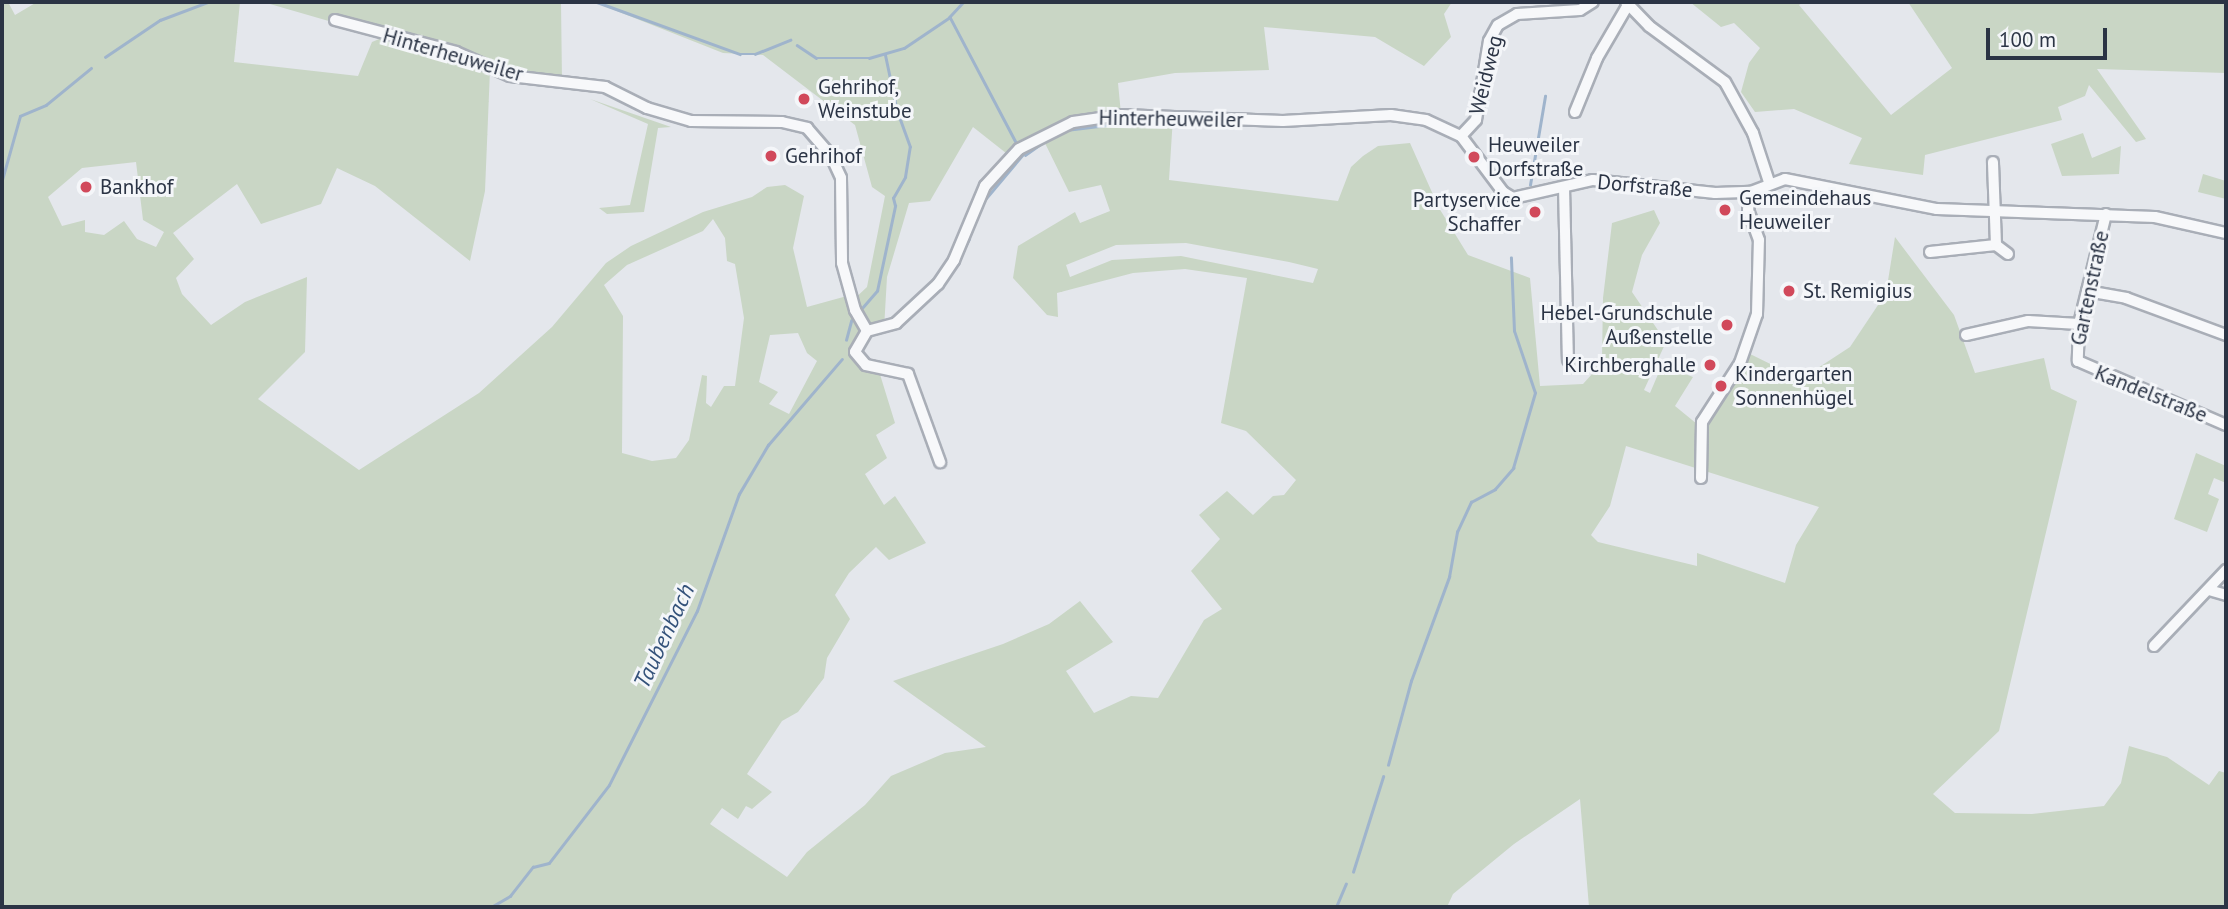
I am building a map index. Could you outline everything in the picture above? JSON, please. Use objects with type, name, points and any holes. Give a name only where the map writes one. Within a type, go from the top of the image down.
[{"type":"street","name":"Weidweg","points":[[1461,136],[1476,120],[1489,41],[1498,25],[1517,14],[1580,10],[1593,2]]},
{"type":"street","points":[[1575,113],[1597,58],[1627,3],[1725,82],[1753,133],[1769,181],[1798,179],[1890,203],[1937,209],[2155,217],[2226,233]]},
{"type":"street","name":"Hinterheuweiler","points":[[335,20],[456,52],[510,76],[605,87],[647,108],[691,121],[782,122],[807,128],[830,154],[841,178],[842,263],[856,310],[867,331],[896,323],[938,284],[954,260],[985,186],[1019,149],[1041,134],[1073,122],[1121,115],[1283,121]]},
{"type":"street","name":"Dorfstraße","points":[[1283,121],[1391,115],[1426,120],[1461,136],[1503,192],[1513,198],[1593,180],[1715,193],[1751,192],[1769,181]]},
{"type":"street","points":[[1993,162],[1996,244]]},
{"type":"street","points":[[1564,187],[1568,360]]},
{"type":"street","points":[[1701,478],[1702,422],[1740,363],[1757,314],[1759,240],[1748,210],[1751,192]]},
{"type":"street","name":"Gartenstraße","points":[[2078,361],[2079,324],[2106,214]]},
{"type":"street","points":[[1930,252],[1996,244],[2008,254]]},
{"type":"street","points":[[2087,291],[2126,299],[2226,335]]},
{"type":"street","points":[[1966,335],[2028,321],[2079,324]]},
{"type":"street","points":[[867,331],[855,352],[866,365],[908,374],[940,462]]},
{"type":"street","name":"Kandelstraße","points":[[2078,361],[2226,425]]},
{"type":"street","points":[[2154,646],[2226,570]]},
{"type":"street","points":[[2209,590],[2226,596]]},
{"type":"green space","points":[[2,2],[8,2],[15,15],[37,2],[240,2],[234,62],[358,76],[372,42],[384,37],[263,2],[561,2],[562,81],[490,70],[485,191],[470,261],[375,186],[337,168],[321,204],[261,224],[237,184],[173,233],[194,259],[176,278],[182,294],[211,325],[245,302],[307,277],[305,352],[258,399],[359,470],[479,393],[552,327],[606,263],[631,246],[703,212],[752,197],[767,187],[785,185],[804,196],[793,248],[807,307],[847,296],[851,302],[867,287],[885,196],[872,187],[855,125],[763,55],[723,53],[594,2],[1452,2],[1444,14],[1451,37],[1424,66],[1375,37],[1264,27],[1269,70],[1175,73],[1118,83],[1121,114],[1173,117],[1169,180],[1338,201],[1351,167],[1363,156],[1378,146],[1410,143],[1439,208],[1468,255],[1530,278],[1540,386],[1583,384],[1592,374],[1602,358],[1603,298],[1612,223],[1654,210],[1660,223],[1642,255],[1632,292],[1666,342],[1644,390],[1650,393],[1662,365],[1693,377],[1675,406],[1697,424],[1744,351],[1801,379],[1850,347],[1886,293],[1895,237],[1954,315],[1975,373],[2044,358],[2051,389],[2077,401],[1999,731],[1933,794],[1955,813],[2032,814],[2104,806],[2121,783],[2129,746],[2167,757],[2209,785],[2219,771],[2226,773],[2226,907],[1589,907],[1580,799],[1514,844],[1453,894],[1447,907],[2,907]],"holes":[[[973,127],[1011,157],[1041,135],[1069,192],[1101,185],[1110,211],[1080,223],[1075,212],[1018,246],[1013,278],[1047,315],[1058,317],[1057,293],[1133,273],[1185,269],[1247,278],[1221,423],[1246,431],[1296,480],[1284,495],[1273,496],[1253,515],[1227,491],[1199,515],[1220,539],[1191,571],[1222,609],[1204,620],[1158,698],[1131,696],[1094,713],[1066,671],[1113,642],[1080,601],[1049,624],[1003,644],[893,681],[986,747],[945,753],[891,776],[865,805],[807,852],[787,877],[710,824],[722,808],[738,819],[746,806],[752,809],[772,792],[747,774],[782,721],[798,712],[824,678],[827,658],[850,619],[835,595],[849,573],[876,547],[889,560],[926,543],[895,496],[884,505],[865,474],[887,458],[876,435],[895,423],[878,368],[855,351],[867,331],[884,329],[887,277],[909,203],[930,201]],[[136,162],[143,220],[164,232],[156,247],[137,239],[124,221],[104,235],[85,232],[85,220],[62,226],[48,197],[82,168]],[[713,219],[725,238],[727,261],[735,264],[744,318],[735,386],[724,386],[711,407],[706,403],[707,376],[702,375],[689,440],[676,458],[652,461],[622,453],[623,316],[604,285],[627,265],[703,231]],[[1186,243],[1318,269],[1313,283],[1181,256],[1112,260],[1070,277],[1066,265],[1116,245]],[[798,333],[807,353],[817,361],[789,414],[769,404],[778,392],[759,382],[770,335]],[[1626,446],[1819,507],[1796,545],[1785,583],[1697,553],[1697,566],[1598,542],[1591,535],[1610,506]]]},
{"type":"green space","points":[[1690,2],[1803,2],[1799,5],[1891,115],[1952,68],[1908,2],[2226,2],[2226,73],[2097,69],[2146,139],[2136,142],[2089,85],[2085,96],[2058,107],[2062,120],[1925,155],[1923,175],[1849,164],[1862,138],[1794,109],[1755,112],[1741,92],[1749,63],[1760,48],[1734,23],[1721,27]]},
{"type":"green space","points":[[590,99],[671,127],[658,128],[644,212],[607,214],[599,208],[630,205],[648,124]]},
{"type":"green space","points":[[2083,133],[2092,158],[2121,146],[2119,174],[2062,176],[2051,144]]},
{"type":"green space","points":[[2203,174],[2226,181],[2226,199],[2198,192]]},
{"type":"green space","points":[[2196,453],[2226,466],[2226,483],[2214,478],[2208,494],[2219,499],[2207,532],[2174,519]]},
{"type":"waterway","points":[[105,57],[160,20],[208,2]]},
{"type":"waterway","points":[[597,2],[740,54],[755,54],[790,40]]},
{"type":"waterway","name":"Taubenbach","points":[[964,2],[950,17],[1016,142]]},
{"type":"waterway","points":[[797,45],[816,58],[869,58],[904,48],[950,17]]},
{"type":"waterway","points":[[862,308],[877,291],[895,206],[893,198],[905,177],[910,147],[897,112],[885,55]]},
{"type":"waterway","points":[[2,180],[20,116],[46,105],[91,68]]},
{"type":"waterway","points":[[1530,185],[1545,96]]},
{"type":"waterway","points":[[1066,130],[1132,122]]},
{"type":"waterway","points":[[1025,155],[1042,143]]},
{"type":"waterway","name":"Taubenbach","points":[[983,202],[1024,153]]},
{"type":"waterway","name":"Taubenbach","points":[[960,256],[969,239]]},
{"type":"waterway","points":[[1388,765],[1411,681],[1449,577],[1457,532],[1471,502],[1495,489],[1513,468],[1535,393],[1514,331],[1511,258]]},
{"type":"waterway","name":"Taubenbach","points":[[909,317],[942,286]]},
{"type":"waterway","points":[[846,340],[851,321]]},
{"type":"waterway","name":"Taubenbach","points":[[491,907],[510,896],[533,867],[549,863],[609,785],[697,611],[739,494],[768,445],[842,359]]},
{"type":"waterway","points":[[1353,872],[1383,777]]},
{"type":"waterway","points":[[1336,907],[1346,884]]},
{"type":"place","name":"Gehrihof, Weinstube","points":[[804,99]]},
{"type":"place","name":"Gehrihof","points":[[771,156]]},
{"type":"place","name":"Heuweiler Dorfstraße","points":[[1474,157]]},
{"type":"place","name":"Bankhof","points":[[86,187]]},
{"type":"place","name":"Gemeindehaus Heuweiler","points":[[1725,210]]},
{"type":"place","name":"Partyservice Schaffer","points":[[1535,212]]},
{"type":"place","name":"St. Remigius","points":[[1789,291]]},
{"type":"place","name":"Hebel-Grundschule Außenstelle","points":[[1727,325]]},
{"type":"place","name":"Kirchberghalle","points":[[1710,365]]},
{"type":"place","name":"Kindergarten Sonnenhügel","points":[[1721,386]]}]
